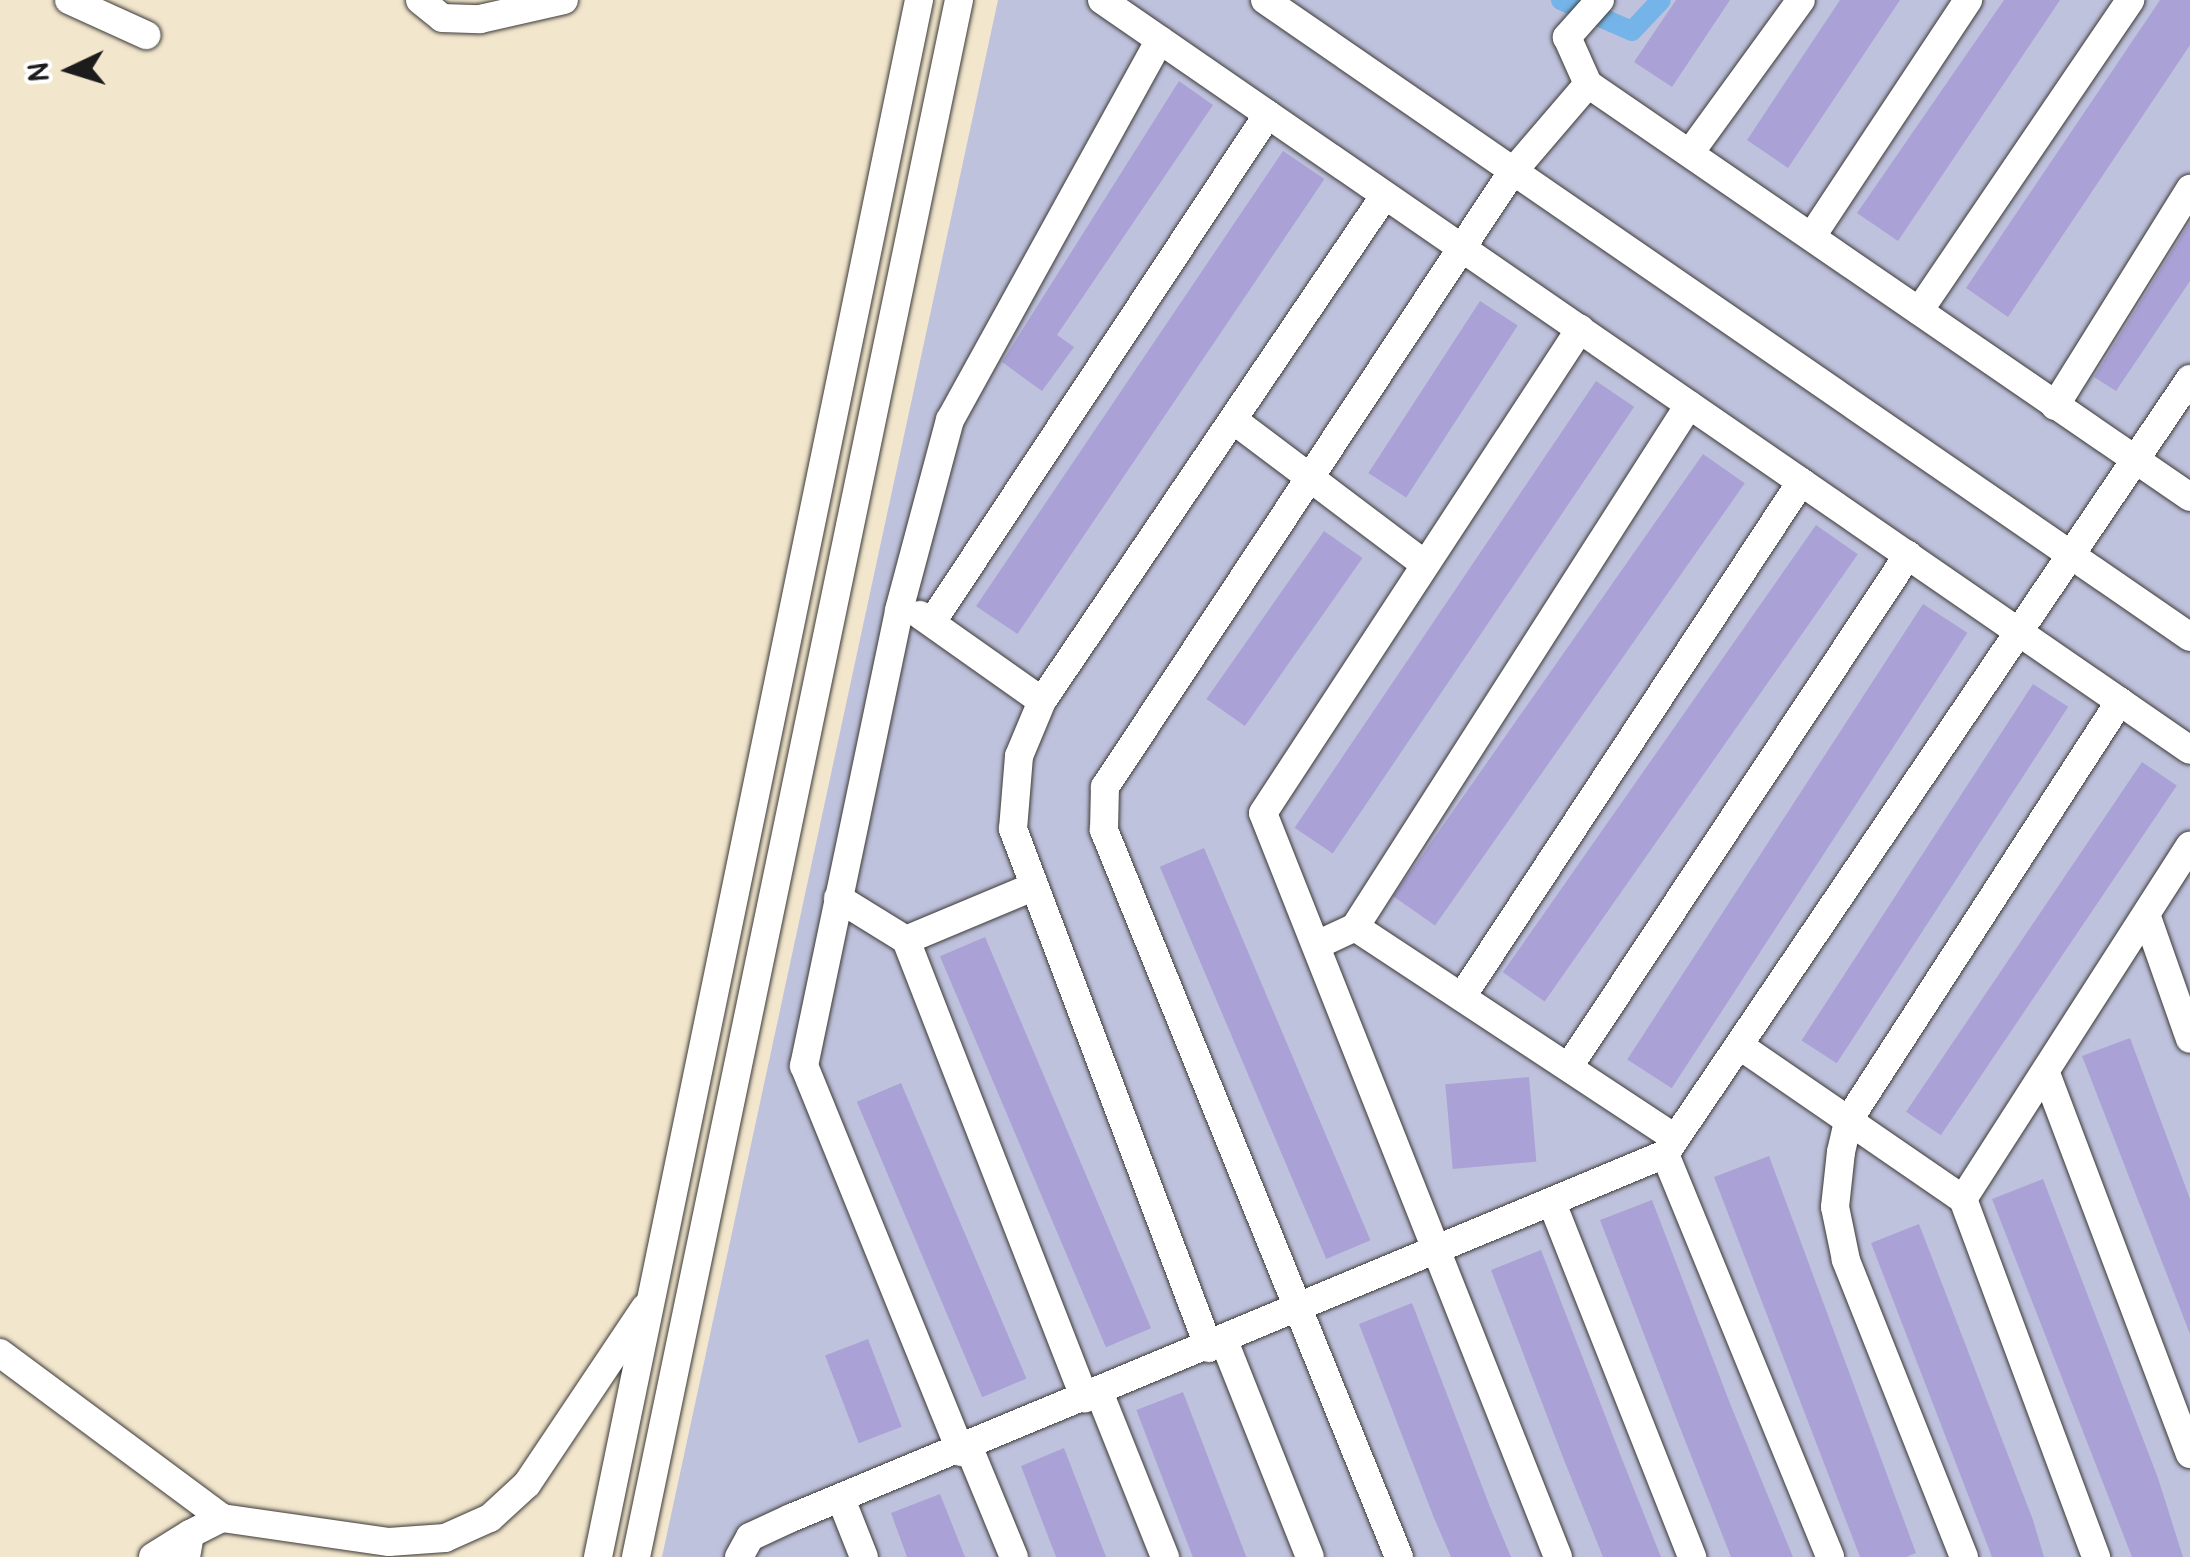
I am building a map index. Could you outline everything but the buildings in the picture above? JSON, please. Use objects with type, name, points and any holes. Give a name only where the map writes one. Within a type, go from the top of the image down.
[{"type":"street","points":[[70,0],[146,35]]},
{"type":"street","points":[[420,0],[442,18],[480,19],[564,0]]},
{"type":"street","points":[[598,1557],[920,0]]},
{"type":"street","points":[[636,1557],[959,0]]},
{"type":"street","points":[[1102,0],[2190,750]]},
{"type":"street","points":[[1265,0],[1510,174],[2190,636]]},
{"type":"street","points":[[1600,0],[1567,37],[1588,84],[1692,150],[2190,497]]},
{"type":"street","points":[[1692,150],[1801,0]]},
{"type":"street","points":[[1812,236],[1968,0]]},
{"type":"street","points":[[1919,311],[2130,0]]},
{"type":"street","points":[[1014,1557],[804,1066],[899,610],[950,420],[1160,40]]},
{"type":"street","points":[[1399,1557],[1104,830],[1105,788],[1124,752],[1510,174],[1588,84]]},
{"type":"street","points":[[934,619],[1268,114]]},
{"type":"street","points":[[2055,406],[2190,189]]},
{"type":"street","points":[[1310,1557],[1216,1344],[1013,830],[1018,756],[1042,701],[1236,422],[1385,195]]},
{"type":"street","points":[[1558,1557],[1319,944],[1263,813],[1422,562],[1580,329]]},
{"type":"street","points":[[740,1557],[750,1537],[1440,1252],[1670,1146],[2076,555],[2190,379]]},
{"type":"street","points":[[1319,944],[1355,927],[1689,404]]},
{"type":"street","points":[[1236,422],[1422,562]]},
{"type":"street","points":[[1466,992],[1801,482]]},
{"type":"street","points":[[1570,1066],[1908,556]]},
{"type":"street","points":[[899,610],[934,619],[1042,701]]},
{"type":"street","points":[[1964,1557],[1846,1260],[1835,1207],[1848,1121],[2120,702]]},
{"type":"street","points":[[1964,1199],[2047,1076],[2190,846]]},
{"type":"street","points":[[906,940],[1033,887]]},
{"type":"street","points":[[838,898],[906,940],[1092,1395],[1165,1557]]},
{"type":"street","points":[[2147,917],[2190,1039]]},
{"type":"street","points":[[1355,927],[1466,992],[1570,1066],[1670,1146],[1830,1557]]},
{"type":"street","points":[[1740,1046],[1964,1199],[2096,1557]]},
{"type":"street","points":[[2047,1076],[2190,1454]]},
{"type":"street","points":[[1552,1203],[1692,1557]]},
{"type":"street","points":[[0,1353],[222,1518],[389,1542],[445,1538],[490,1518],[527,1484],[652,1298],[694,1286]]},
{"type":"street","points":[[841,1499],[864,1557]]},
{"type":"street","points":[[153,1557],[188,1545],[222,1518]]},
{"type":"shaded area","points":[[998,0],[2190,0],[2190,1557],[662,1557]]},
{"type":"waterway","points":[[1561,0],[1632,31],[1661,0]]}]
